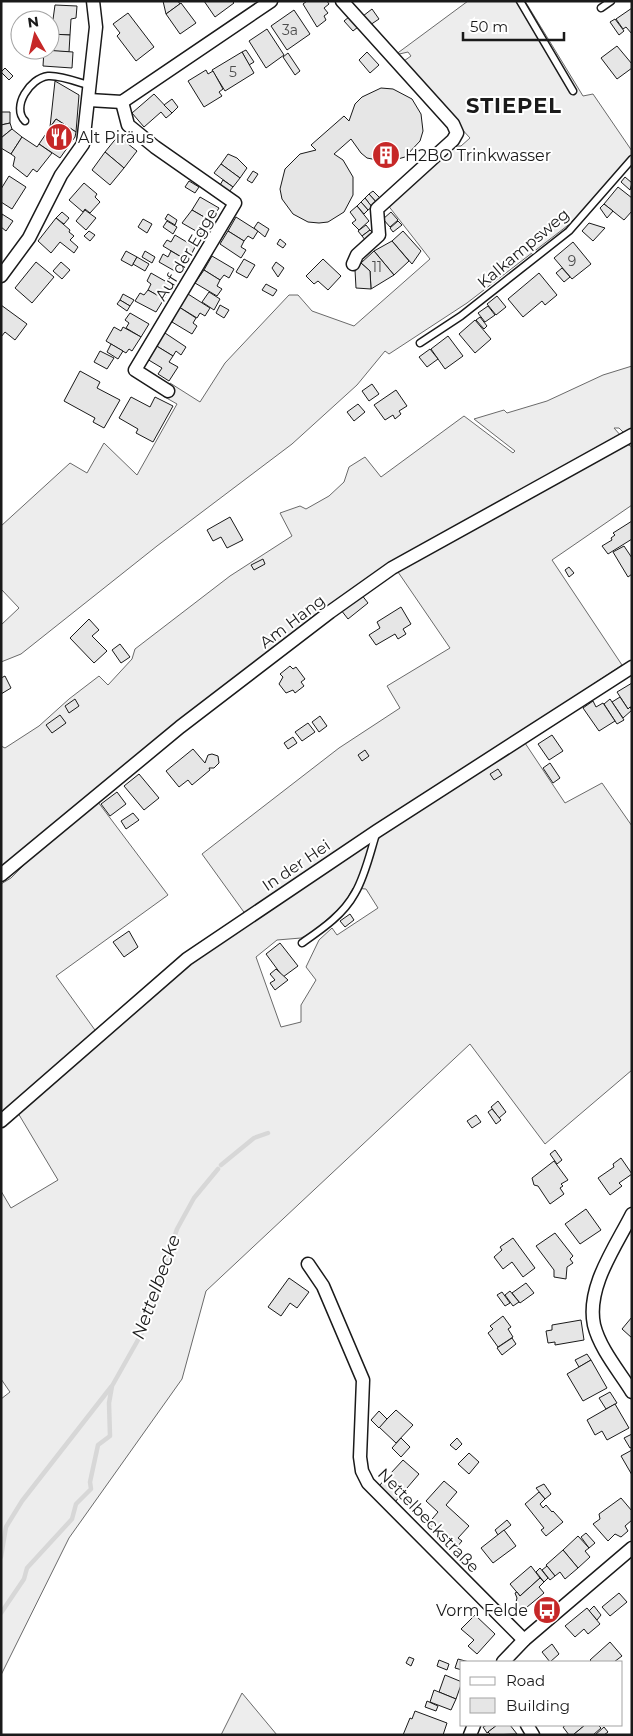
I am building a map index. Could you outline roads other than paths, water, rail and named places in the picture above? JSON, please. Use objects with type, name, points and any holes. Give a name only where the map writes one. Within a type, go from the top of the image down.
[{"type":"street","points":[[1,276],[29,238],[61,175],[83,144],[96,27],[93,1]]},
{"type":"street","points":[[89,100],[122,102],[271,1]]},
{"type":"street","points":[[342,1],[453,124],[457,133],[453,140],[377,209],[379,235],[357,255],[353,264]]},
{"type":"street","name":"Auf der Egge","points":[[122,102],[128,125],[155,147],[235,203],[135,370],[168,391]]},
{"type":"street","name":"Am Hang","points":[[1,875],[180,727],[384,573],[632,436]]},
{"type":"street","name":"In der Hei","points":[[1,1121],[187,960],[378,831],[632,667]]},
{"type":"street","points":[[632,1214],[603,1270],[593,1311],[597,1335],[632,1392]]},
{"type":"street","name":"Nettelbeckstraße","points":[[308,1264],[323,1286],[362,1380],[360,1457],[362,1471],[368,1483],[524,1640]]},
{"type":"street","points":[[504,1661],[524,1640],[632,1548]]},
{"type":"lane","points":[[520,1],[573,91]]},
{"type":"lane","points":[[601,8],[611,1]]},
{"type":"lane","points":[[25,121],[21,117],[19,109],[21,102],[32,84],[44,76],[54,76],[90,86]]},
{"type":"lane","name":"Kalkampsweg","points":[[420,343],[461,316],[569,231],[632,159]]},
{"type":"lane","points":[[302,944],[327,926],[347,906],[356,892],[378,831]]},
{"type":"waterway","name":"Nettelbecke","points":[[221,1165],[254,1138],[268,1133]]},
{"type":"waterway","name":"Nettelbecke","points":[[1,1613],[24,1579],[27,1568],[72,1519],[76,1504],[91,1489],[90,1482],[98,1445],[110,1436],[109,1403],[112,1386],[143,1331],[177,1229],[194,1198],[218,1169]]},
{"type":"waterway","points":[[1,1557],[6,1527],[22,1501],[111,1387]]},
{"type":"place","name":"Alt Piräus","points":[[59,137]]},
{"type":"place","name":"H2BO Trinkwasser","points":[[386,155]]},
{"type":"place","name":"Vorm Felde","points":[[547,1610]]},
{"type":"district","name":"STIEPEL","points":[[514,106]]}]
